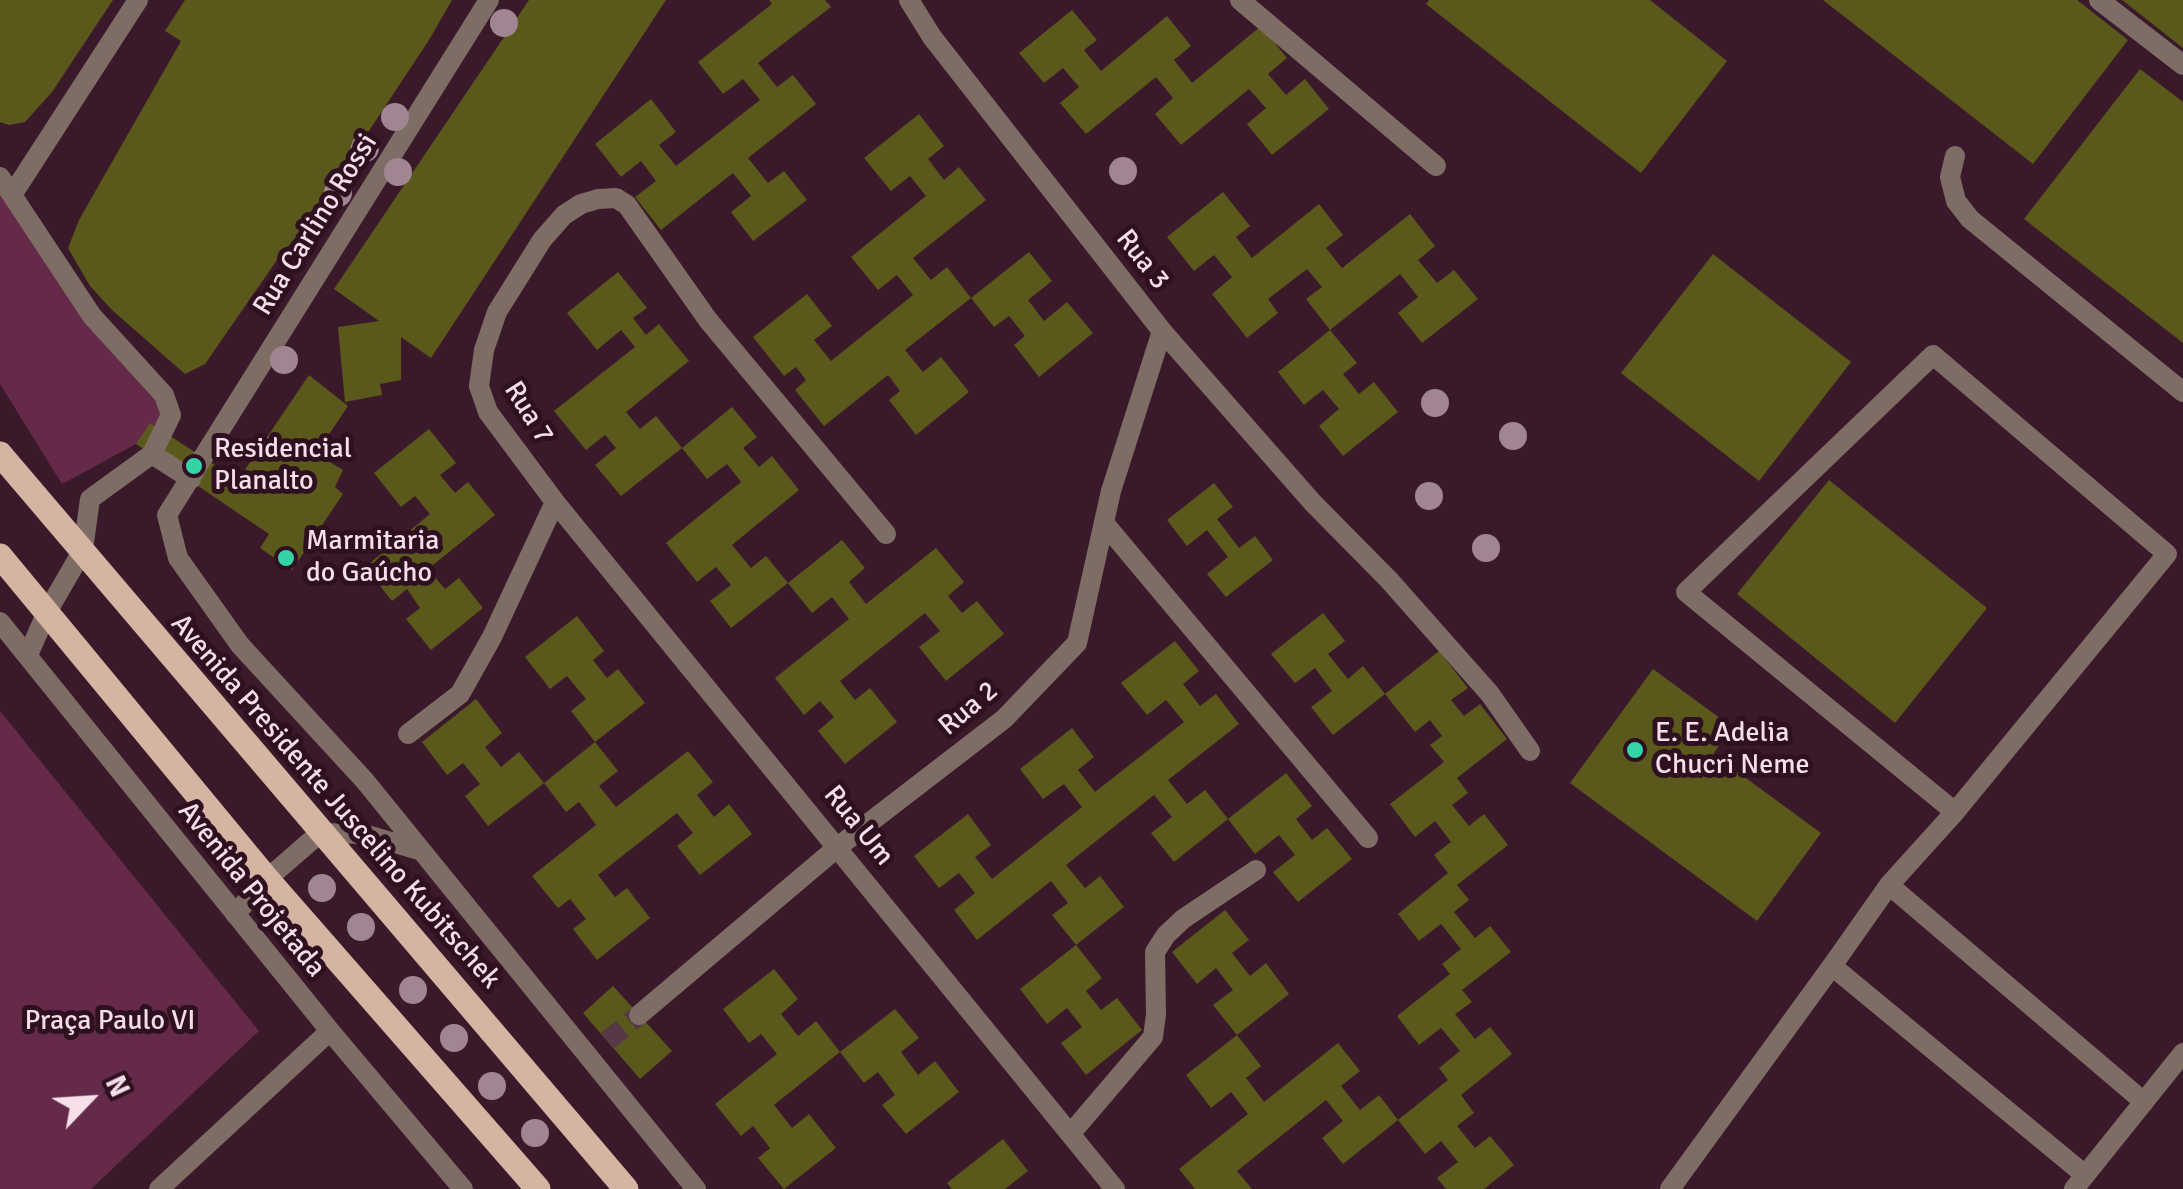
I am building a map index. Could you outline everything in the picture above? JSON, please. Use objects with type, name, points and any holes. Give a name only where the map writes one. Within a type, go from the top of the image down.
[{"type":"main road","name":"Avenida Presidente Juscelino Kubitschek","points":[[0,454],[626,1189]]},
{"type":"main road","points":[[0,556],[267,879],[538,1189]]},
{"type":"street","points":[[12,195],[138,0]]},
{"type":"street","name":"Rua Carlino Rossi","points":[[489,0],[168,515],[178,558],[240,645],[365,781],[696,1189]]},
{"type":"street","name":"Rua 3","points":[[909,0],[932,37],[1162,331],[1490,694],[1530,751]]},
{"type":"street","points":[[1240,0],[1436,166]]},
{"type":"street","points":[[2099,0],[2183,65]]},
{"type":"street","points":[[1955,156],[1950,178],[1956,201],[1970,219],[2183,392]]},
{"type":"street","points":[[0,177],[92,316],[164,395],[171,415],[152,454],[90,499],[83,550],[47,612],[28,655]]},
{"type":"street","name":"Rua 7","points":[[555,502],[488,412],[479,386],[484,350],[497,312],[542,240],[581,204],[616,198],[628,205],[708,320],[886,534]]},
{"type":"street","name":"Rua 2","points":[[639,1014],[839,846],[1004,719],[1077,642],[1104,522],[1162,331]]},
{"type":"street","points":[[1670,1189],[1889,885],[1955,812],[2167,554],[1934,355],[1686,592],[1955,812]]},
{"type":"street","points":[[152,454],[191,479]]},
{"type":"street","points":[[408,734],[460,694],[492,637],[555,502]]},
{"type":"street","name":"Rua Um","points":[[555,502],[1116,1189]]},
{"type":"street","points":[[1104,522],[1368,838]]},
{"type":"street","name":"Avenida Projetada","points":[[0,622],[330,1032],[463,1189]]},
{"type":"street","points":[[235,914],[267,879],[320,833],[364,834],[424,852]]},
{"type":"street","points":[[1072,1132],[1154,1037],[1155,952],[1166,935],[1183,919],[1256,870]]},
{"type":"street","points":[[1889,885],[2144,1102]]},
{"type":"street","points":[[1832,966],[2079,1182],[2183,1053]]},
{"type":"street","points":[[159,1189],[330,1032]]},
{"type":"street","points":[[592,1058],[607,1041]]},
{"type":"green space","points":[[0,177],[171,415],[152,454],[136,444],[62,484],[0,384]]},
{"type":"green space","name":"Praça Paulo VI","points":[[0,711],[259,1031],[91,1189],[0,1189]]},
{"type":"building","points":[[0,0],[113,0],[52,92],[25,122],[9,125],[0,122]]},
{"type":"building","points":[[185,0],[452,0],[308,223],[277,260],[205,364],[185,374],[112,310],[90,286],[68,248],[79,220],[181,41],[165,31]]},
{"type":"building","points":[[529,0],[666,0],[431,358],[401,337],[401,380],[380,384],[382,395],[345,402],[338,327],[379,321],[334,289]]},
{"type":"building","points":[[769,0],[825,0],[831,7],[758,63],[777,87],[793,75],[816,104],[748,158],[768,183],[784,171],[807,200],[753,241],[731,212],[751,196],[733,173],[661,230],[635,197],[656,181],[641,161],[621,177],[595,144],[651,99],[676,132],[659,145],[676,166],[760,100],[743,79],[723,94],[698,62],[772,4]]},
{"type":"building","points":[[1429,0],[1650,0],[1727,61],[1641,173],[1426,4]]},
{"type":"building","points":[[1823,0],[2077,0],[2128,40],[2033,164]]},
{"type":"building","points":[[2122,0],[2183,0],[2183,48]]},
{"type":"building","points":[[1072,10],[1097,40],[1084,50],[1101,71],[1167,16],[1191,46],[1174,60],[1192,83],[1261,26],[1287,58],[1268,74],[1286,95],[1305,79],[1329,109],[1272,155],[1247,124],[1266,108],[1249,89],[1181,145],[1155,114],[1173,98],[1156,77],[1086,134],[1060,103],[1079,87],[1063,68],[1044,83],[1019,53]]},
{"type":"building","points":[[2140,69],[2183,102],[2183,343],[2024,219]]},
{"type":"building","points":[[919,114],[944,146],[928,159],[944,180],[959,167],[986,200],[913,258],[931,280],[947,267],[971,298],[905,350],[923,372],[941,357],[969,392],[916,435],[889,400],[900,391],[888,375],[824,426],[795,390],[806,380],[796,367],[784,376],[753,337],[807,294],[832,326],[814,340],[831,361],[913,295],[897,275],[878,290],[851,257],[926,196],[910,176],[891,191],[864,158]]},
{"type":"building","points":[[1223,192],[1250,226],[1236,237],[1252,258],[1319,204],[1343,235],[1326,248],[1342,268],[1410,214],[1435,246],[1418,260],[1437,283],[1454,270],[1478,299],[1422,343],[1398,313],[1418,297],[1400,274],[1330,330],[1306,299],[1322,287],[1307,269],[1268,299],[1278,313],[1247,338],[1212,294],[1232,277],[1214,255],[1194,271],[1167,237]]},
{"type":"building","points":[[1029,252],[1052,281],[1028,300],[1044,321],[1067,302],[1093,333],[1039,377],[1014,345],[1025,336],[1009,316],[994,327],[971,298]]},
{"type":"building","points":[[1713,254],[1851,362],[1759,481],[1621,373]]},
{"type":"building","points":[[618,272],[647,308],[633,318],[646,335],[659,324],[689,361],[626,412],[640,429],[656,416],[682,448],[621,496],[595,465],[616,448],[605,435],[586,450],[554,411],[635,347],[621,330],[597,350],[567,313]]},
{"type":"building","points":[[1330,330],[1357,363],[1343,374],[1359,394],[1374,382],[1398,412],[1343,456],[1319,426],[1339,409],[1323,390],[1304,405],[1278,372]]},
{"type":"building","points":[[309,375],[348,406],[316,454],[343,470],[335,487],[343,494],[292,570],[260,548],[269,534],[136,444],[150,423],[238,480]]},
{"type":"building","points":[[732,407],[757,437],[743,448],[759,467],[772,456],[799,490],[732,545],[751,568],[766,556],[788,583],[731,628],[710,601],[731,585],[716,567],[697,582],[666,543],[741,482],[727,464],[707,479],[682,448]]},
{"type":"building","points":[[429,429],[456,463],[440,475],[455,493],[468,482],[495,515],[428,569],[445,589],[459,578],[483,608],[431,650],[406,619],[420,608],[407,589],[392,601],[365,567],[430,514],[415,496],[401,507],[374,473]]},
{"type":"building","points":[[1829,480],[1987,608],[1895,723],[1737,594]]},
{"type":"building","points":[[1214,483],[1233,507],[1217,519],[1239,548],[1255,536],[1273,560],[1226,597],[1207,574],[1228,557],[1207,530],[1187,546],[1167,520]]},
{"type":"building","points":[[842,540],[865,568],[849,582],[866,604],[936,548],[964,582],[948,596],[962,613],[977,601],[1004,634],[946,681],[919,647],[940,631],[925,613],[840,681],[855,700],[870,688],[897,722],[845,764],[818,731],[834,717],[820,701],[804,715],[775,678],[849,619],[832,597],[812,613],[788,583]]},
{"type":"building","points":[[1323,613],[1345,641],[1328,654],[1348,679],[1363,666],[1385,694],[1333,735],[1311,707],[1332,691],[1315,668],[1295,683],[1271,654]]},
{"type":"building","points":[[577,616],[604,651],[593,660],[607,678],[618,669],[645,703],[595,742],[571,711],[586,699],[567,676],[550,689],[525,657]]},
{"type":"building","points":[[1175,641],[1199,671],[1183,684],[1200,706],[1216,694],[1239,724],[1168,780],[1187,804],[1205,790],[1228,819],[1174,862],[1151,833],[1172,817],[1154,795],[1066,865],[1085,888],[1100,876],[1124,907],[1076,945],[1052,915],[1068,903],[1051,881],[977,940],[954,910],[975,893],[959,873],[939,888],[914,856],[968,814],[991,845],[975,857],[992,879],[1082,807],[1064,784],[1043,799],[1020,769],[1072,728],[1094,757],[1078,770],[1095,792],[1184,722],[1166,700],[1147,715],[1121,683]]},
{"type":"building","points":[[1439,651],[1468,688],[1451,700],[1464,716],[1480,704],[1507,739],[1457,778],[1468,793],[1452,805],[1469,826],[1484,814],[1508,845],[1457,885],[1469,900],[1454,912],[1475,938],[1490,926],[1511,952],[1462,990],[1472,1002],[1455,1014],[1475,1039],[1490,1027],[1512,1054],[1461,1095],[1474,1113],[1457,1126],[1475,1148],[1490,1136],[1514,1165],[1484,1189],[1446,1189],[1437,1178],[1458,1162],[1441,1141],[1425,1154],[1398,1120],[1448,1080],[1439,1068],[1460,1051],[1441,1028],[1419,1045],[1397,1016],[1450,974],[1442,964],[1461,949],[1441,924],[1419,941],[1398,914],[1448,873],[1434,855],[1451,842],[1435,821],[1415,837],[1390,804],[1444,762],[1430,745],[1442,736],[1430,720],[1415,732],[1385,694]]},
{"type":"building","points":[[1653,669],[1732,727],[1713,754],[1821,833],[1757,921],[1570,783]]},
{"type":"building","points":[[476,699],[502,733],[485,747],[501,767],[519,752],[544,783],[488,826],[465,796],[480,784],[463,763],[447,775],[422,742]]},
{"type":"building","points":[[595,742],[618,771],[599,786],[616,807],[688,751],[713,782],[697,795],[714,817],[729,804],[752,834],[700,875],[677,846],[693,833],[677,813],[598,875],[615,897],[627,888],[650,918],[597,960],[573,929],[586,919],[570,899],[558,908],[532,876],[596,825],[579,802],[566,812],[544,783]]},
{"type":"building","points":[[1286,773],[1312,806],[1296,819],[1312,840],[1327,828],[1352,859],[1298,902],[1273,872],[1295,855],[1279,835],[1255,854],[1228,819]]},
{"type":"building","points":[[1225,910],[1249,940],[1232,953],[1250,976],[1266,963],[1289,994],[1237,1035],[1213,1005],[1233,990],[1216,968],[1197,984],[1172,952]]},
{"type":"building","points":[[1076,945],[1102,978],[1086,991],[1101,1010],[1117,998],[1142,1030],[1086,1075],[1061,1043],[1082,1027],[1067,1008],[1047,1024],[1020,989]]},
{"type":"building","points":[[774,969],[798,999],[781,1014],[798,1036],[816,1021],[840,1052],[774,1105],[792,1128],[809,1114],[836,1148],[784,1189],[758,1158],[770,1148],[753,1126],[741,1136],[715,1104],[777,1054],[761,1034],[749,1043],[723,1009]]},
{"type":"building","points":[[613,986],[672,1051],[640,1079],[583,1013]]},
{"type":"building","points":[[895,1009],[919,1038],[901,1052],[918,1075],[935,1061],[959,1092],[906,1134],[882,1105],[895,1095],[878,1072],[864,1083],[840,1052]]},
{"type":"building","points":[[1237,1035],[1261,1066],[1246,1078],[1264,1102],[1338,1043],[1360,1071],[1341,1086],[1360,1110],[1379,1095],[1398,1120],[1343,1164],[1322,1138],[1343,1121],[1326,1100],[1237,1171],[1252,1189],[1195,1189],[1179,1169],[1248,1114],[1231,1092],[1211,1108],[1186,1075]]},
{"type":"building","points":[[1003,1139],[1028,1171],[1005,1189],[952,1189],[947,1183]]},
{"type":"tunnel","points":[[607,1041],[639,1015]]},
{"type":"place","name":"Residencial Planalto","points":[[194,466]]},
{"type":"place","name":"Marmitaria do Gaúcho","points":[[286,558]]},
{"type":"place","name":"E. E. Adelia Chucri Neme","points":[[1635,750]]}]
